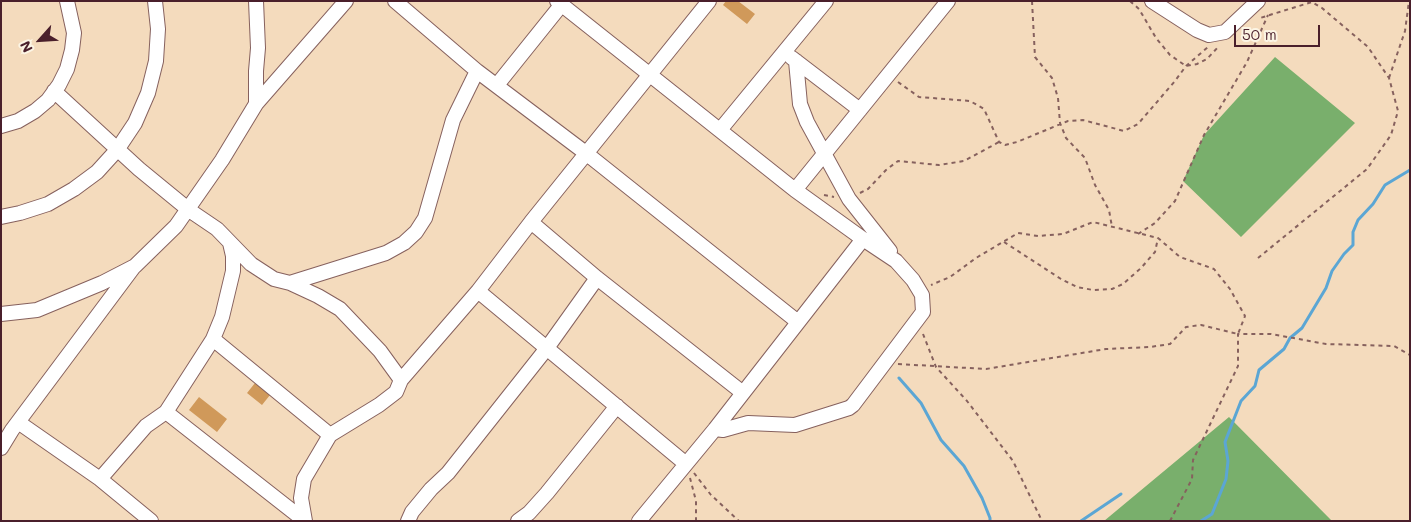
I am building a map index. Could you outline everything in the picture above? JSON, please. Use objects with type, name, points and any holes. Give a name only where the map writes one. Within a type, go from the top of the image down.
[{"type":"street","points":[[1,126],[18,121],[48,100],[67,69],[74,32],[67,1]]},
{"type":"street","points":[[1,216],[20,213],[48,204],[74,190],[97,172],[117,150],[135,123],[148,93],[156,62],[158,29],[155,1]]},
{"type":"street","points":[[256,1],[258,48],[256,104]]},
{"type":"street","points":[[1,448],[10,427],[135,266],[176,226],[189,210],[256,104],[346,1]]},
{"type":"street","points":[[395,1],[478,71],[587,154],[798,322]]},
{"type":"street","points":[[305,521],[301,498],[304,479],[330,435],[396,392],[401,380],[478,291],[531,222],[709,1]]},
{"type":"street","points":[[720,130],[826,1]]},
{"type":"street","points":[[795,190],[948,1]]},
{"type":"street","points":[[1152,1],[1197,30],[1222,38],[1258,1]]},
{"type":"street","points":[[497,85],[560,3],[795,190],[896,261],[917,285]]},
{"type":"street","points":[[783,52],[860,110]]},
{"type":"street","points":[[715,429],[722,430],[748,423],[795,425],[849,408],[923,312],[923,300],[910,272],[887,247],[849,199],[807,122],[800,104],[796,61]]},
{"type":"street","points":[[290,283],[386,253],[404,243],[416,232],[425,218],[453,120],[478,71]]},
{"type":"street","points":[[54,92],[117,150],[189,210],[217,229],[251,264],[274,279],[290,283],[340,309],[380,352],[401,380]]},
{"type":"street","points":[[531,222],[597,278],[743,393]]},
{"type":"street","points":[[639,521],[715,429],[863,239]]},
{"type":"street","points":[[100,479],[146,426],[166,412],[213,339],[222,317],[233,270],[234,256],[230,243]]},
{"type":"street","points":[[1,314],[37,310],[102,283],[135,266]]},
{"type":"street","points":[[408,521],[412,512],[448,473],[547,348],[597,278]]},
{"type":"street","points":[[478,291],[686,464]]},
{"type":"street","points":[[213,339],[330,435]]},
{"type":"street","points":[[518,521],[547,493],[617,406]]},
{"type":"street","points":[[166,412],[305,521]]},
{"type":"street","points":[[10,427],[100,479],[147,519]]},
{"type":"path","points":[[1130,1],[1139,9],[1156,38],[1170,55],[1186,66],[1197,64],[1207,59],[1222,38]]},
{"type":"path","points":[[1255,20],[1312,1],[1368,47],[1389,78],[1398,111],[1391,135],[1367,169],[1258,258]]},
{"type":"path","points":[[1389,78],[1405,31],[1409,1]]},
{"type":"path","points":[[1032,2],[1035,58],[1052,78],[1058,98],[1060,123],[1066,138],[1086,158],[1095,185],[1109,210],[1112,226]]},
{"type":"path","points":[[1138,234],[1155,223],[1175,201],[1204,134],[1247,62],[1268,15]]},
{"type":"path","points":[[888,75],[919,97],[970,101],[984,109],[1000,142],[1005,145],[1068,121],[1083,120],[1124,131],[1138,124],[1186,66],[1222,38]]},
{"type":"path","points":[[849,199],[868,189],[886,170],[898,161],[939,165],[964,161],[1000,142]]},
{"type":"path","points":[[917,285],[950,277],[976,258],[1018,233],[1038,236],[1063,234],[1093,222],[1158,238],[1180,258],[1214,269],[1230,289],[1245,316],[1238,334],[1238,366],[1194,460],[1192,479],[1170,521]]},
{"type":"path","points":[[1004,242],[1061,279],[1077,287],[1093,290],[1112,289],[1123,284],[1155,252],[1158,238]]},
{"type":"path","points":[[923,312],[923,335],[936,367],[967,401],[1013,461],[1042,521]]},
{"type":"path","points":[[884,363],[986,369],[1106,349],[1170,344],[1186,327],[1201,325],[1238,334],[1271,334],[1326,344],[1394,346],[1410,355]]},
{"type":"path","points":[[686,464],[696,500],[696,521]]},
{"type":"path","points":[[686,464],[711,495],[739,521]]},
{"type":"green space","points":[[1275,57],[1355,123],[1241,237],[1183,181],[1204,135]]},
{"type":"green space","points":[[1229,417],[1332,521],[1104,521]]},
{"type":"building","points":[[726,1],[738,1],[755,14],[747,24],[723,5]]},
{"type":"building","points":[[255,383],[270,395],[262,405],[247,393]]},
{"type":"building","points":[[199,397],[227,419],[217,432],[189,410]]},
{"type":"waterway","points":[[1201,521],[1212,514],[1226,479],[1228,461],[1225,442],[1241,401],[1255,386],[1259,370],[1284,349],[1290,338],[1302,328],[1326,288],[1332,271],[1353,245],[1353,232],[1358,220],[1373,204],[1385,185],[1410,170]]},
{"type":"waterway","points":[[899,378],[921,403],[941,440],[964,466],[982,498],[990,521]]},
{"type":"waterway","points":[[1081,521],[1121,494]]}]
